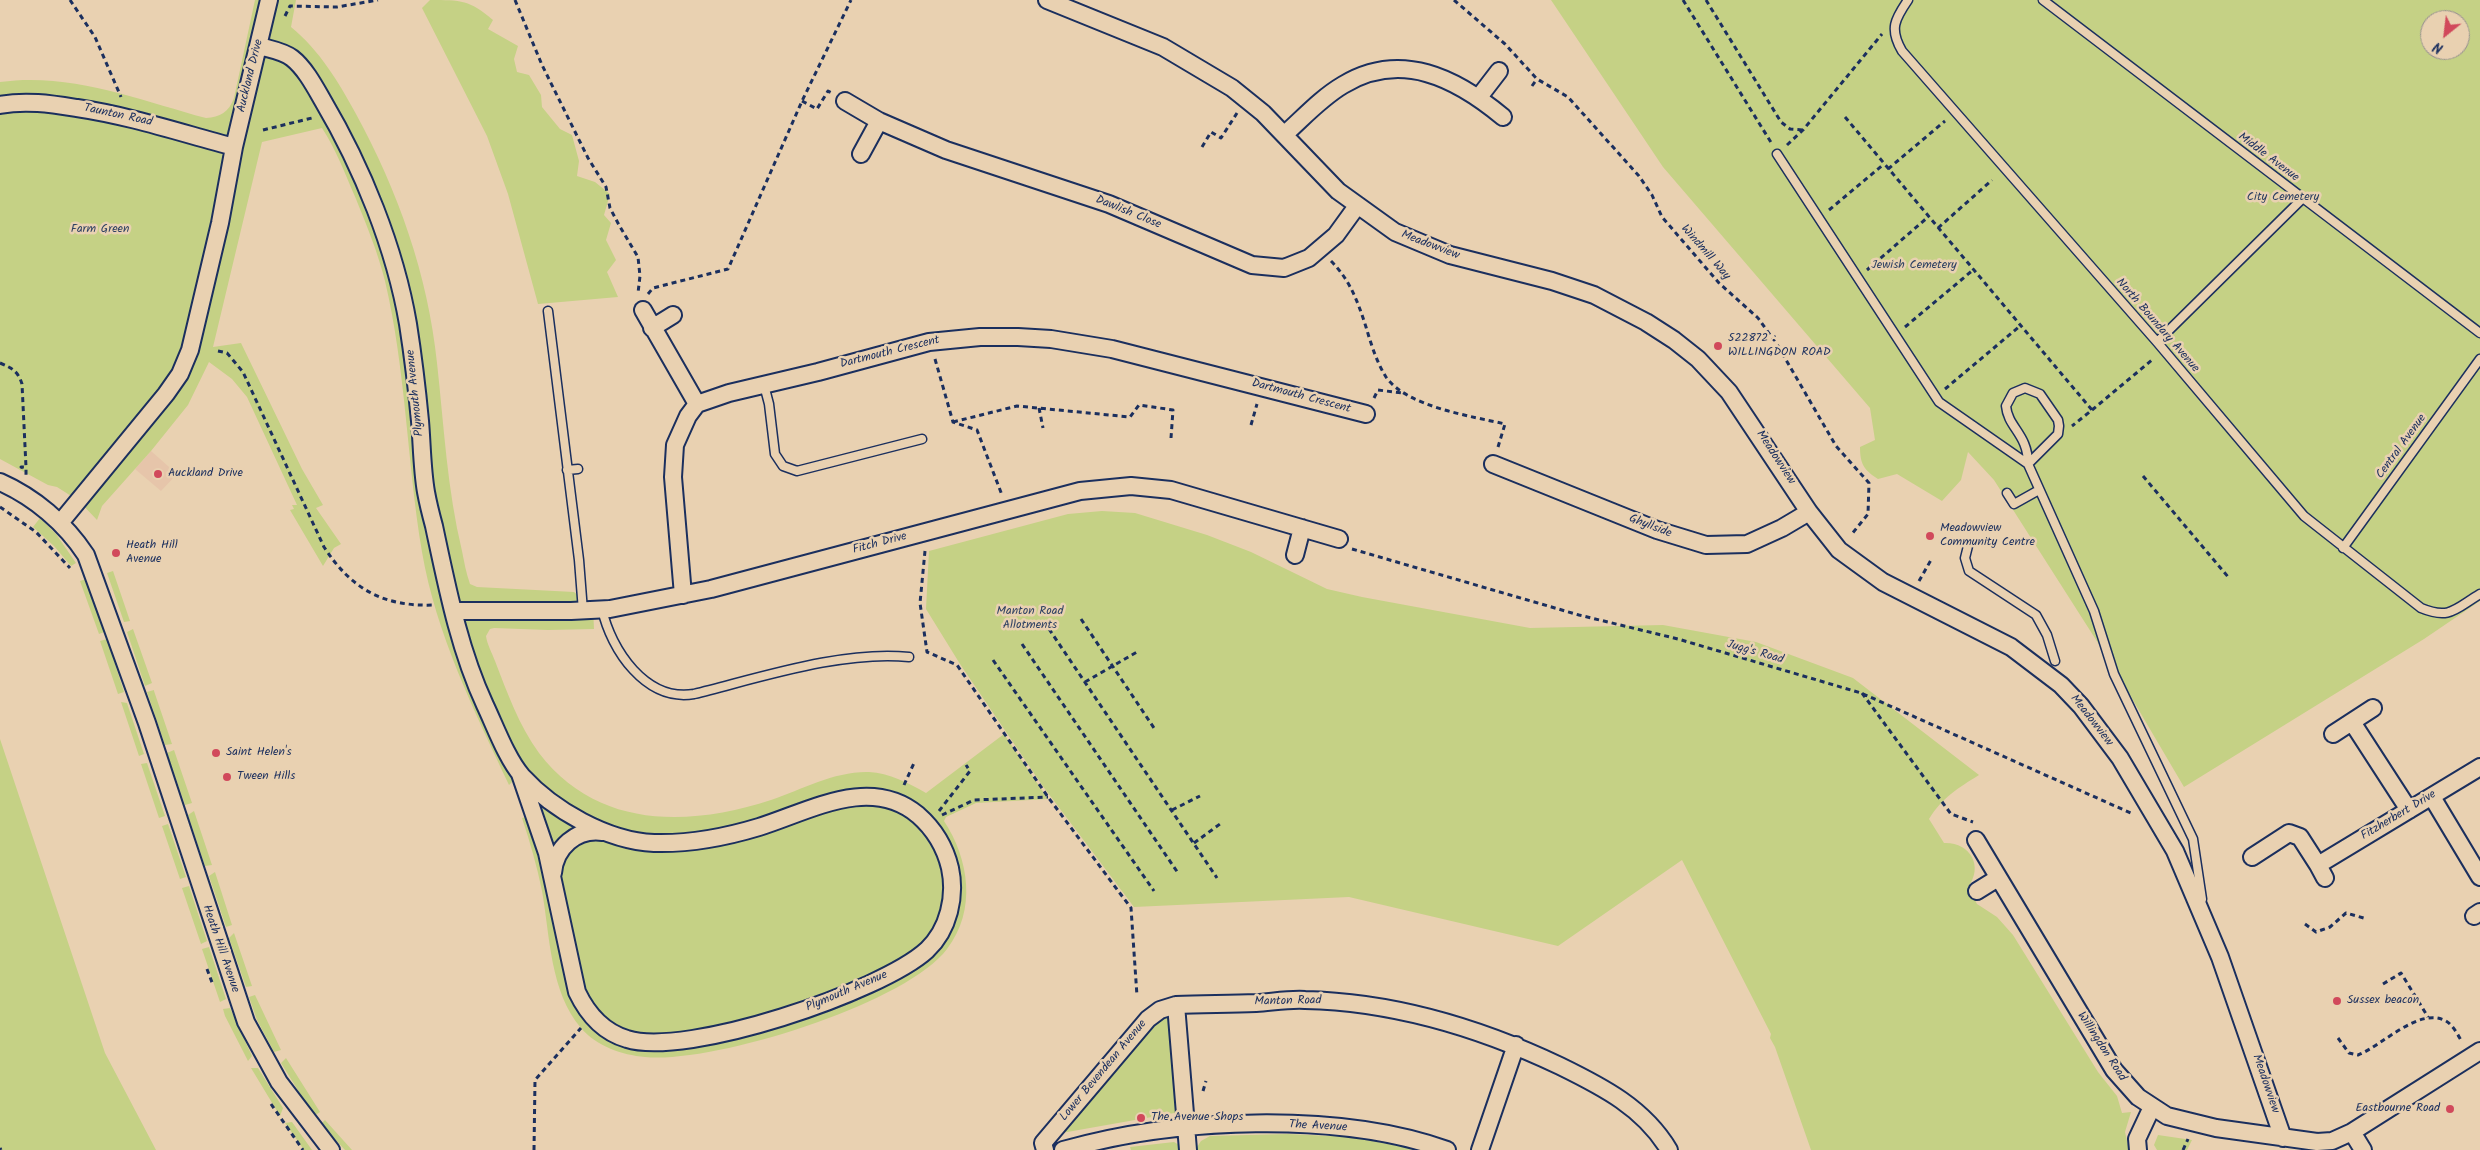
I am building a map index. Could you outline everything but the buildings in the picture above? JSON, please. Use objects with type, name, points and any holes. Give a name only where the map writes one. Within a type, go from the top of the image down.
[{"type":"street","name":"Auckland Drive","points":[[60,523],[166,394],[180,374],[190,350],[205,290],[234,147],[269,0]]},
{"type":"street","name":"Meadowview","points":[[1047,0],[1163,46],[1206,70],[1247,99],[1285,134],[1322,176],[1357,206],[1395,232],[1435,250],[1552,281],[1594,295],[1631,314],[1674,340],[1698,359],[1729,392],[1809,512],[1839,550],[1883,582],[2011,647],[2049,674],[2081,706],[2120,758],[2175,852],[2204,918],[2283,1138]]},
{"type":"street","name":"Plymouth Avenue","points":[[259,46],[288,55],[308,77],[360,170],[385,239],[407,320],[420,418],[425,491],[452,607],[469,668],[520,774],[544,845],[553,880],[573,982],[581,1000],[593,1017],[613,1033],[626,1039],[653,1044],[683,1041],[716,1034],[803,1011],[871,984],[899,969],[926,951],[942,929],[949,910],[952,882],[949,863],[943,848],[926,822],[909,808],[894,801],[859,796],[814,808],[744,831],[708,838],[653,843],[609,833],[588,832],[569,841],[556,858],[553,880]]},
{"type":"street","points":[[1285,134],[1341,85],[1378,72],[1403,69],[1424,72],[1445,79],[1479,97],[1503,117]]},
{"type":"street","points":[[1479,97],[1499,71]]},
{"type":"street","name":"Dawlish Close","points":[[845,101],[879,121],[986,164],[1109,204],[1252,265],[1284,268],[1297,264],[1320,250],[1336,235],[1357,206]]},
{"type":"street","name":"Taunton Road","points":[[0,105],[23,102],[45,103],[122,116],[234,147]]},
{"type":"street","points":[[861,154],[879,121]]},
{"type":"street","points":[[642,310],[697,404],[683,426],[673,460],[683,595]]},
{"type":"street","points":[[652,328],[673,315]]},
{"type":"street","name":"Dartmouth Crescent","points":[[697,404],[729,393],[929,342],[980,337],[1018,337],[1088,344],[1188,367],[1366,414]]},
{"type":"street","name":"Ghyllside","points":[[1493,464],[1657,530],[1706,545],[1728,546],[1747,544],[1776,531],[1809,512]]},
{"type":"street","name":"Heath Hill Avenue","points":[[0,482],[23,494],[60,523],[86,555],[100,588],[246,1022],[279,1082],[332,1150]]},
{"type":"street","name":"Fitch Drive","points":[[452,607],[583,611],[683,595],[922,534],[1080,491],[1112,486],[1142,486],[1192,495],[1339,539]]},
{"type":"street","points":[[1295,555],[1302,528]]},
{"type":"street","points":[[2333,734],[2373,708]]},
{"type":"street","points":[[2352,722],[2409,810]]},
{"type":"street","name":"Fitzherbert Drive","points":[[2252,857],[2289,833],[2300,837],[2322,872],[2409,810],[2480,767]]},
{"type":"street","name":"Plymouth Avenue","points":[[520,774],[568,814],[609,833]]},
{"type":"street","points":[[2432,797],[2480,877]]},
{"type":"street","name":"Willingdon Road","points":[[1976,840],[2114,1070],[2131,1090],[2152,1107],[2182,1121],[2283,1138],[2324,1142],[2352,1132],[2473,1049]]},
{"type":"street","points":[[1977,891],[1998,878]]},
{"type":"street","name":"Manton Road","points":[[1176,1005],[1304,1000],[1340,1002],[1433,1018],[1516,1045],[1588,1079],[1625,1101],[1652,1126],[1669,1150]]},
{"type":"street","points":[[1176,1005],[1188,1150]]},
{"type":"street","name":"Lower Bevendean Avenue","points":[[1045,1150],[1043,1143],[1148,1019],[1160,1010],[1176,1005]]},
{"type":"street","points":[[1480,1150],[1516,1045]]},
{"type":"street","points":[[2138,1150],[2137,1139],[2152,1107]]},
{"type":"street","name":"The Avenue","points":[[1187,1127],[1276,1125],[1362,1129],[1399,1136],[1447,1150]]},
{"type":"street","points":[[1063,1150],[1110,1138],[1187,1127]]},
{"type":"street","points":[[2352,1132],[2363,1150]]},
{"type":"lane","points":[[1896,19],[1908,0]]},
{"type":"lane","name":"Middle Avenue","points":[[2043,0],[2480,333]]},
{"type":"lane","name":"North Boundary Avenue","points":[[1896,19],[1895,36],[1898,44],[1914,65],[2157,342],[2304,516],[2421,608],[2439,615],[2448,614],[2480,594]]},
{"type":"lane","points":[[1777,154],[1935,397],[1962,419],[2028,464]]},
{"type":"lane","points":[[2157,342],[2302,199]]},
{"type":"lane","points":[[548,311],[583,611]]},
{"type":"lane","name":"Central Avenue","points":[[2343,548],[2480,360]]},
{"type":"lane","points":[[764,385],[769,404],[775,454],[783,466],[790,470],[798,471],[922,439]]},
{"type":"lane","points":[[2028,464],[2058,434],[2058,420],[2040,394],[2025,388],[2011,395],[2006,406],[2007,414],[2025,443],[2028,464],[2094,611],[2114,674],[2193,839],[2204,918]]},
{"type":"lane","points":[[567,470],[578,468]]},
{"type":"lane","points":[[2007,492],[2014,504],[2039,490]]},
{"type":"lane","points":[[1968,546],[1965,558],[1969,571],[2036,616],[2047,635],[2055,661]]},
{"type":"lane","points":[[602,609],[610,636],[635,673],[654,686],[680,694],[694,694],[831,662],[876,657],[909,657]]},
{"type":"path","points":[[70,0],[95,37],[121,96]]},
{"type":"path","points":[[284,22],[290,6],[338,7],[378,0]]},
{"type":"path","points":[[515,0],[542,65],[588,158],[606,187],[610,208],[638,257],[640,276],[638,298],[642,310]]},
{"type":"path","points":[[642,310],[643,300],[653,288],[728,269],[802,101],[851,0]]},
{"type":"path","name":"Windmill Way","points":[[1454,0],[1505,44],[1537,79],[1568,98],[1594,125],[1639,176],[1668,225],[1718,284],[1758,318],[1778,346],[1836,446],[1868,483],[1868,514],[1839,550]]},
{"type":"path","points":[[1684,0],[1777,154],[1803,130],[1896,19]]},
{"type":"path","points":[[1706,0],[1780,122],[1790,129],[1803,130]]},
{"type":"path","points":[[1532,86],[1537,79]]},
{"type":"path","points":[[802,101],[817,109],[828,91],[845,101]]},
{"type":"path","points":[[1202,147],[1211,132],[1222,138],[1247,99]]},
{"type":"path","points":[[1844,117],[2092,410]]},
{"type":"path","points":[[262,130],[312,118]]},
{"type":"path","points":[[1888,169],[1945,121]]},
{"type":"path","points":[[1819,219],[1884,164]]},
{"type":"path","points":[[1938,228],[1992,180]]},
{"type":"path","points":[[1858,277],[1929,217]]},
{"type":"path","points":[[1320,250],[1345,275],[1385,376],[1403,393]]},
{"type":"path","points":[[1895,335],[1973,270]]},
{"type":"path","points":[[1935,397],[2020,326]]},
{"type":"path","points":[[929,342],[953,422]]},
{"type":"path","points":[[218,352],[227,353],[243,372],[324,547],[340,569],[366,590],[395,603],[452,607]]},
{"type":"path","points":[[2058,434],[2069,429],[2152,360]]},
{"type":"path","points":[[0,363],[14,369],[22,384],[26,467],[21,468],[26,469],[23,494]]},
{"type":"path","points":[[1366,414],[1378,390],[1403,393],[1463,415],[1505,424],[1493,464]]},
{"type":"path","points":[[953,422],[1017,406],[1130,416],[1139,405],[1173,410],[1171,438]]},
{"type":"path","points":[[1038,408],[1043,428]]},
{"type":"path","points":[[953,422],[978,430],[1008,511]]},
{"type":"path","points":[[2143,476],[2229,578]]},
{"type":"path","points":[[922,534],[925,550],[920,603],[927,652],[957,665],[1048,797],[1131,908],[1137,996]]},
{"type":"path","name":"Jugg's Road","points":[[1339,539],[1338,544],[1356,550],[1579,615],[1678,639],[1861,693],[2118,809],[2158,822]]},
{"type":"path","points":[[1919,581],[1931,560]]},
{"type":"path","points":[[1081,619],[1156,731]]},
{"type":"path","points":[[1050,629],[1217,878]]},
{"type":"path","points":[[1022,644],[1178,873]]},
{"type":"path","points":[[1085,682],[1136,652]]},
{"type":"path","points":[[993,660],[1154,891]]},
{"type":"path","points":[[1861,693],[1951,814],[1975,823]]},
{"type":"path","points":[[904,785],[914,763]]},
{"type":"path","points":[[926,822],[939,812],[970,771],[966,765]]},
{"type":"path","points":[[1172,810],[1200,796]]},
{"type":"path","points":[[926,822],[974,800],[1048,797]]},
{"type":"path","points":[[1194,843],[1220,824]]},
{"type":"path","points":[[2305,924],[2316,932],[2330,927],[2346,913],[2367,918]]},
{"type":"path","points":[[2383,984],[2401,973],[2428,1017]]},
{"type":"path","points":[[534,1150],[535,1080],[593,1017]]},
{"type":"path","points":[[2338,1038],[2349,1053],[2358,1055],[2415,1022],[2428,1017],[2446,1021],[2473,1049]]},
{"type":"path","points":[[2183,1150],[2189,1137]]},
{"type":"shaded area","points":[[151,451],[177,474],[161,491],[135,469]]},
{"type":"green space","name":"Farm Green","points":[[255,0],[296,0],[291,27],[320,56],[342,90],[371,143],[398,203],[418,266],[433,330],[446,457],[457,528],[470,584],[477,587],[574,592],[593,607],[594,629],[494,628],[490,629],[486,636],[509,697],[525,732],[539,753],[562,778],[588,796],[616,808],[646,815],[676,817],[708,815],[740,809],[771,800],[831,778],[856,772],[891,776],[926,793],[1004,734],[1048,799],[976,803],[946,817],[944,821],[953,836],[964,868],[966,901],[963,918],[957,934],[947,949],[925,970],[892,990],[851,1009],[806,1026],[715,1051],[676,1057],[636,1056],[602,1045],[581,1028],[571,1014],[557,981],[540,882],[522,818],[530,816],[520,774],[509,785],[446,642],[428,582],[417,518],[398,348],[385,281],[376,250],[356,199],[322,128],[262,142],[213,347],[241,343],[302,469],[323,505],[316,508],[341,544],[334,548],[323,566],[290,510],[294,509],[292,505],[297,505],[247,397],[232,379],[209,362],[188,405],[151,451],[102,506],[97,520],[79,501],[57,487],[48,485],[0,459],[0,82],[26,80],[79,84],[130,96],[206,118],[216,116],[227,110],[234,98]]},
{"type":"green space","points":[[430,0],[464,2],[478,8],[493,20],[488,29],[518,46],[514,59],[517,72],[529,75],[541,95],[542,107],[560,129],[572,135],[579,161],[577,176],[595,182],[610,194],[604,215],[611,223],[606,240],[616,260],[607,272],[618,297],[538,304],[508,194],[487,136],[422,8]]},
{"type":"green space","name":"City Cemetery","points":[[1551,0],[2480,0],[2480,601],[2424,639],[2184,787],[2114,668],[1994,480],[1968,452],[1961,480],[1942,501],[1897,474],[1878,479],[1869,473],[1861,458],[1860,447],[1875,440],[1870,408],[1663,167]]},
{"type":"green space","name":"Manton Road Allotments","points":[[1102,511],[1135,513],[1207,535],[1251,552],[1327,589],[1362,597],[1530,628],[1663,625],[1756,642],[1853,678],[1979,775],[1945,799],[1929,819],[1944,843],[1961,846],[1972,857],[1975,871],[1968,887],[1977,904],[1997,917],[2013,935],[2098,1072],[2117,1096],[2122,1113],[2131,1112],[2125,1132],[2129,1150],[1811,1150],[1775,1047],[1770,1038],[1771,1034],[1682,860],[1558,946],[1349,897],[1134,907],[1042,785],[960,664],[926,609],[929,551],[1068,514]]},
{"type":"green space","points":[[40,518],[56,534],[76,563],[71,566],[54,546],[33,527]]},
{"type":"green space","points":[[113,571],[130,621],[124,622],[107,573]]},
{"type":"green space","points":[[86,579],[104,632],[99,634],[80,581]]},
{"type":"green space","points":[[133,629],[152,683],[145,686],[127,632]]},
{"type":"green space","points":[[107,639],[124,692],[118,694],[100,641]]},
{"type":"green space","points":[[154,690],[172,744],[165,745],[147,692]]},
{"type":"green space","points":[[121,702],[127,703],[144,754],[139,756]]},
{"type":"green space","points":[[0,739],[105,1053],[156,1150],[0,1150]]},
{"type":"green space","points":[[174,750],[192,803],[185,805],[167,753]]},
{"type":"green space","points":[[147,763],[165,816],[159,818],[141,764]]},
{"type":"green space","points":[[194,811],[212,865],[205,866],[188,815]]},
{"type":"green space","points":[[168,824],[186,877],[180,879],[162,826]]},
{"type":"green space","points":[[215,872],[232,925],[226,927],[209,876]]},
{"type":"green space","points":[[189,886],[207,941],[201,944],[182,888]]},
{"type":"green space","points":[[234,933],[252,986],[246,987],[229,938]]},
{"type":"green space","points":[[209,947],[226,999],[220,1002],[202,949]]},
{"type":"green space","points":[[255,995],[281,1050],[274,1052],[257,1020],[249,997]]},
{"type":"green space","points":[[230,1008],[252,1056],[248,1061],[225,1016],[223,1009]]},
{"type":"green space","points":[[1166,1012],[1171,1031],[1180,1112],[1056,1134]]},
{"type":"green space","points":[[286,1058],[320,1112],[314,1116],[281,1063]]},
{"type":"green space","points":[[251,1068],[258,1068],[283,1108],[280,1116]]},
{"type":"green space","points":[[325,1120],[352,1150],[345,1150],[321,1124]]},
{"type":"green space","points":[[292,1122],[312,1150],[304,1150],[285,1123]]},
{"type":"green space","points":[[1288,1134],[1352,1137],[1419,1150],[1195,1150],[1201,1141],[1210,1136]]},
{"type":"green space","points":[[2158,1135],[2192,1140],[2187,1150],[2157,1150],[2154,1145]]},
{"type":"green space","points":[[1174,1142],[1181,1146],[1181,1150],[1131,1150],[1130,1147]]},
{"type":"place","name":"522872 : WILLINGDON ROAD","points":[[1718,346]]},
{"type":"place","name":"Auckland Drive","points":[[158,474]]},
{"type":"place","name":"Meadowview Community Centre","points":[[1930,536]]},
{"type":"place","name":"Heath Hill Avenue","points":[[116,553]]},
{"type":"place","name":"Saint Helen's","points":[[216,753]]},
{"type":"place","name":"Tween Hills","points":[[227,777]]},
{"type":"place","name":"Sussex beacon","points":[[2337,1001]]},
{"type":"place","name":"Eastbourne Road","points":[[2450,1109]]},
{"type":"place","name":"The Avenue Shops","points":[[1141,1118]]},
{"type":"park label","name":"Jewish Cemetery","points":[[1914,266]]}]
